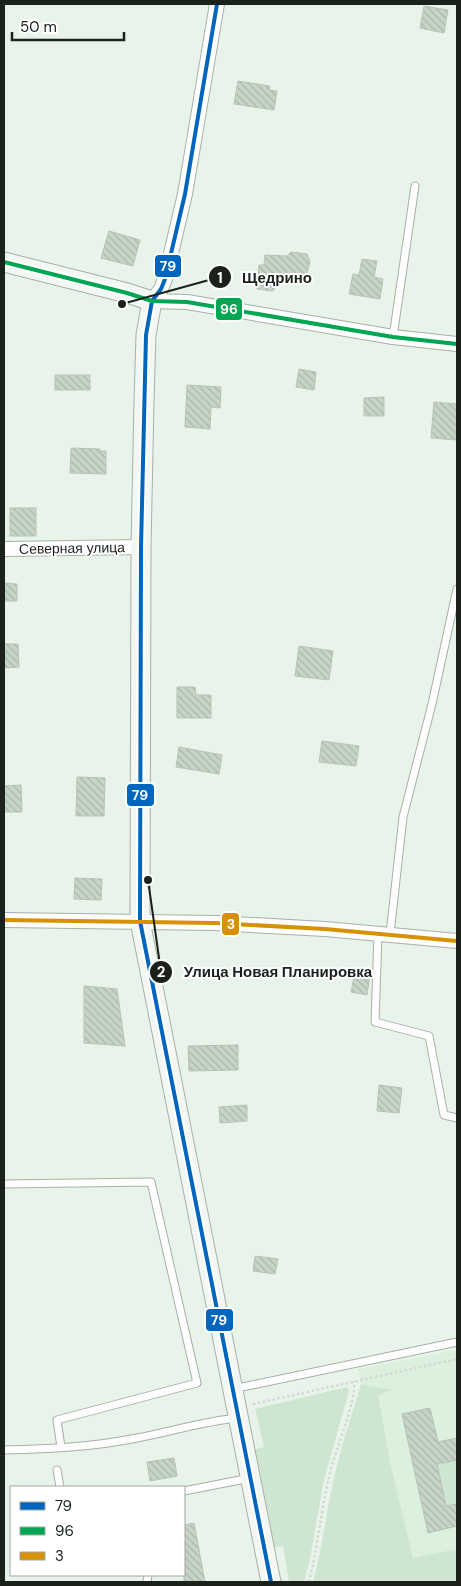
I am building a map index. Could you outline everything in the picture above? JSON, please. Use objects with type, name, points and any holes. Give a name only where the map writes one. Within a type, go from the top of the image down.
[{"type":"street","points":[[217,4],[185,194],[162,289],[152,301],[145,348],[141,547],[140,921],[271,1582]]},
{"type":"street","points":[[4,262],[152,301],[187,302],[393,337],[457,344]]},
{"type":"street","name":"Северная улица","points":[[4,549],[141,547]]},
{"type":"street","points":[[4,920],[140,921],[245,925],[457,941]]},
{"type":"lane","points":[[393,337],[415,186]]},
{"type":"lane","points":[[457,589],[432,704],[403,817],[384,934],[375,1022],[429,1036],[444,1115],[457,1118]]},
{"type":"lane","points":[[4,1184],[151,1182],[197,1383],[57,1420],[61,1448]]},
{"type":"lane","points":[[4,1450],[96,1445],[135,1439],[222,1420],[236,1405],[457,1342]]},
{"type":"lane","points":[[57,1470],[60,1486]]},
{"type":"lane","points":[[185,1491],[251,1478]]},
{"type":"path","points":[[236,1405],[456,1359]]},
{"type":"path","points":[[309,1582],[329,1475],[350,1406],[354,1381]]},
{"type":"shaded area","points":[[457,1350],[457,1582],[405,1582],[358,1369]]},
{"type":"shaded area","points":[[361,1384],[392,1390],[378,1395],[391,1467],[413,1558],[457,1549],[457,1582],[313,1582],[336,1469]]},
{"type":"shaded area","points":[[347,1387],[349,1391],[324,1480],[304,1582],[289,1582],[283,1546],[271,1548],[252,1450],[264,1447],[255,1409]]},
{"type":"shaded area","points":[[457,1460],[457,1504],[446,1506],[437,1464]]},
{"type":"building","points":[[424,6],[448,10],[444,33],[420,28]]},
{"type":"building","points":[[238,81],[270,86],[269,90],[277,91],[274,110],[234,104]]},
{"type":"building","points":[[109,231],[140,240],[133,266],[101,258]]},
{"type":"building","points":[[291,252],[307,254],[310,262],[305,280],[279,279],[273,291],[257,289],[259,265],[264,265],[265,255],[287,256]]},
{"type":"building","points":[[362,259],[377,261],[374,277],[383,279],[380,299],[349,294],[353,274],[359,275]]},
{"type":"building","points":[[299,369],[316,372],[314,390],[296,387]]},
{"type":"building","points":[[55,375],[90,375],[90,390],[55,390]]},
{"type":"building","points":[[187,385],[221,387],[220,408],[211,407],[210,429],[185,427]]},
{"type":"building","points":[[384,397],[384,416],[364,416],[364,398]]},
{"type":"building","points":[[434,402],[457,404],[457,440],[431,438]]},
{"type":"building","points":[[71,448],[106,451],[106,474],[70,473]]},
{"type":"building","points":[[10,508],[36,508],[36,536],[10,536]]},
{"type":"building","points":[[4,583],[17,584],[17,601],[4,601]]},
{"type":"building","points":[[4,644],[18,644],[19,667],[4,668]]},
{"type":"building","points":[[299,646],[333,651],[329,680],[295,676]]},
{"type":"building","points":[[177,687],[195,687],[196,695],[211,695],[211,718],[177,718]]},
{"type":"building","points":[[322,741],[359,746],[356,766],[319,762]]},
{"type":"building","points":[[179,747],[222,755],[219,774],[176,767]]},
{"type":"building","points":[[77,777],[105,778],[104,816],[76,816]]},
{"type":"building","points":[[21,785],[22,812],[4,812],[4,786]]},
{"type":"building","points":[[75,878],[102,879],[101,900],[74,899]]},
{"type":"building","points":[[355,972],[370,975],[367,995],[351,992]]},
{"type":"building","points":[[84,986],[117,989],[125,1046],[84,1043]]},
{"type":"building","points":[[238,1045],[238,1070],[189,1071],[188,1046]]},
{"type":"building","points":[[379,1085],[402,1088],[399,1113],[377,1111]]},
{"type":"building","points":[[247,1105],[247,1121],[220,1123],[219,1107]]},
{"type":"building","points":[[255,1256],[278,1259],[275,1274],[253,1271]]},
{"type":"building","points":[[430,1408],[438,1442],[457,1438],[457,1460],[437,1464],[446,1506],[457,1504],[457,1526],[428,1533],[402,1414]]},
{"type":"building","points":[[174,1458],[177,1476],[150,1481],[147,1462]]},
{"type":"building","points":[[194,1523],[205,1582],[184,1582],[185,1525]]},
{"type":"transit line","name":"79","points":[[217,4],[185,194],[165,279],[161,289],[152,301],[146,335],[141,547],[140,921],[271,1582]]},
{"type":"transit line","name":"96","points":[[4,262],[152,301],[187,302],[393,337],[457,344]]},
{"type":"transit line","name":"3","points":[[4,920],[215,923],[325,929],[457,941]]},
{"type":"place","name":"Щедрино","points":[[122,304]]},
{"type":"place","name":"Улица Новая Планировка","points":[[148,880]]}]
